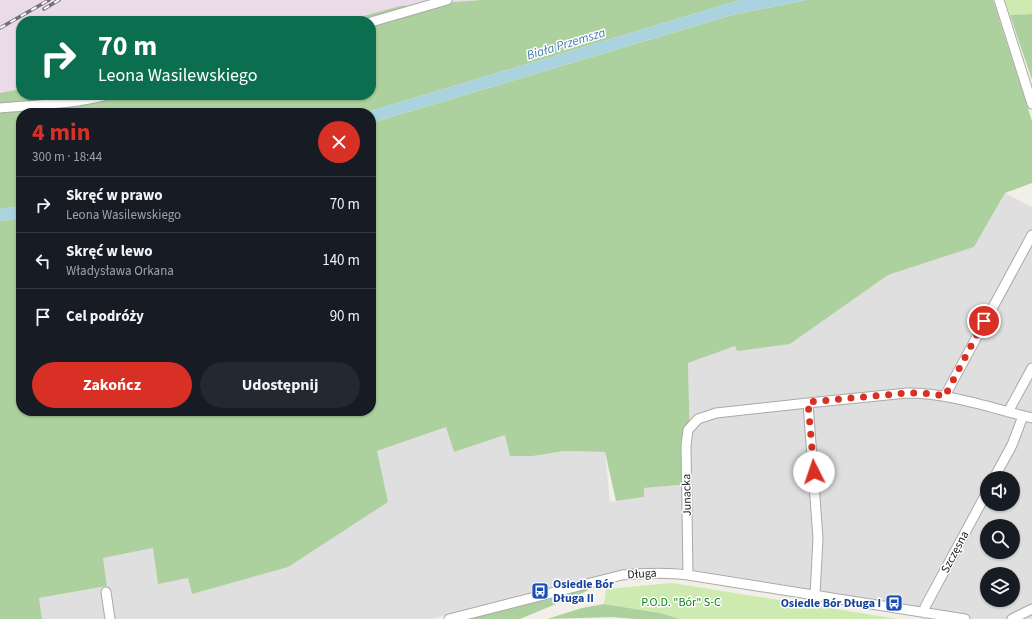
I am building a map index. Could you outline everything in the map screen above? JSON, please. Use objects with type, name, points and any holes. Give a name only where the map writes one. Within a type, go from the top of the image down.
[{"type":"street","points":[[376,21],[447,0]]},
{"type":"street","points":[[1000,3],[1032,104]]},
{"type":"street","points":[[0,108],[80,100]]},
{"type":"street","points":[[946,396],[978,333],[1032,235]]},
{"type":"street","points":[[1008,412],[1032,368]]},
{"type":"street","points":[[815,595],[818,538],[808,402],[907,393],[923,393],[946,396],[1028,417],[998,471]]},
{"type":"street","name":"Junacka","points":[[688,575],[686,446],[688,430],[698,419],[716,413],[808,402]]},
{"type":"street","name":"Szczęsna","points":[[925,613],[926,607],[980,505]]},
{"type":"street","name":"Długa","points":[[449,619],[622,575],[646,573],[673,573],[688,575],[965,619]]},
{"type":"street","points":[[106,592],[110,619]]},
{"type":"street","points":[[1012,619],[1032,609]]},
{"type":"shaded area","points":[[0,0],[481,0],[400,6],[363,16],[16,16],[16,90],[0,93]]},
{"type":"shaded area","points":[[1005,193],[1032,207],[1032,619],[963,619],[963,614],[681,568],[649,568],[615,572],[431,619],[42,619],[39,598],[107,586],[103,558],[153,548],[188,578],[192,594],[377,451],[447,426],[454,452],[505,435],[533,456],[564,451],[605,452],[610,502],[644,497],[643,488],[691,484],[688,363],[735,346],[790,344],[888,275],[974,247]]},
{"type":"green space","points":[[481,0],[740,0],[376,109],[376,108],[16,108],[16,207],[0,209],[0,93],[16,90],[16,100],[376,100],[376,16],[363,16],[400,6]]},
{"type":"green space","points":[[806,0],[993,0],[1032,121],[1032,183],[1005,193],[974,247],[888,275],[790,344],[737,351],[735,346],[688,363],[691,484],[644,488],[644,497],[616,501],[605,452],[564,451],[533,456],[510,456],[505,435],[454,452],[446,427],[377,451],[388,502],[288,567],[192,594],[188,578],[158,584],[153,548],[103,558],[107,586],[39,598],[42,619],[0,619],[0,221],[16,219],[16,416],[376,416],[376,122],[732,15]]},
{"type":"green space","points":[[1005,0],[1032,0],[1032,14],[1010,15]]},
{"type":"green space","points":[[1032,14],[1032,80],[1010,15]]},
{"type":"green space","name":"P.O.D. \"Bór\" S-C","points":[[672,583],[898,619],[680,619],[660,613],[604,604],[606,589]]},
{"type":"green space","points":[[588,589],[587,591],[520,619],[465,619]]},
{"type":"green space","points":[[604,604],[660,613],[680,619],[636,619],[612,617],[547,619],[582,608]]},
{"type":"water","points":[[740,0],[806,0],[732,15],[376,122],[376,109]]},
{"type":"water","points":[[16,207],[16,219],[0,221],[0,209]]},
{"type":"railway","points":[[21,16],[49,0]]},
{"type":"railway","points":[[44,9],[59,0]]},
{"type":"railway","points":[[0,28],[16,19]]},
{"type":"place","name":"Osiedle Bór Długa II","points":[[540,591]]},
{"type":"place","name":"Osiedle Bór Długa I","points":[[894,603]]},
{"type":"route","points":[[814,472],[808,402],[907,393],[923,393],[946,396],[984,321]]},
{"type":"water label","name":"Biała Przemsza","points":[[566,44]]}]
